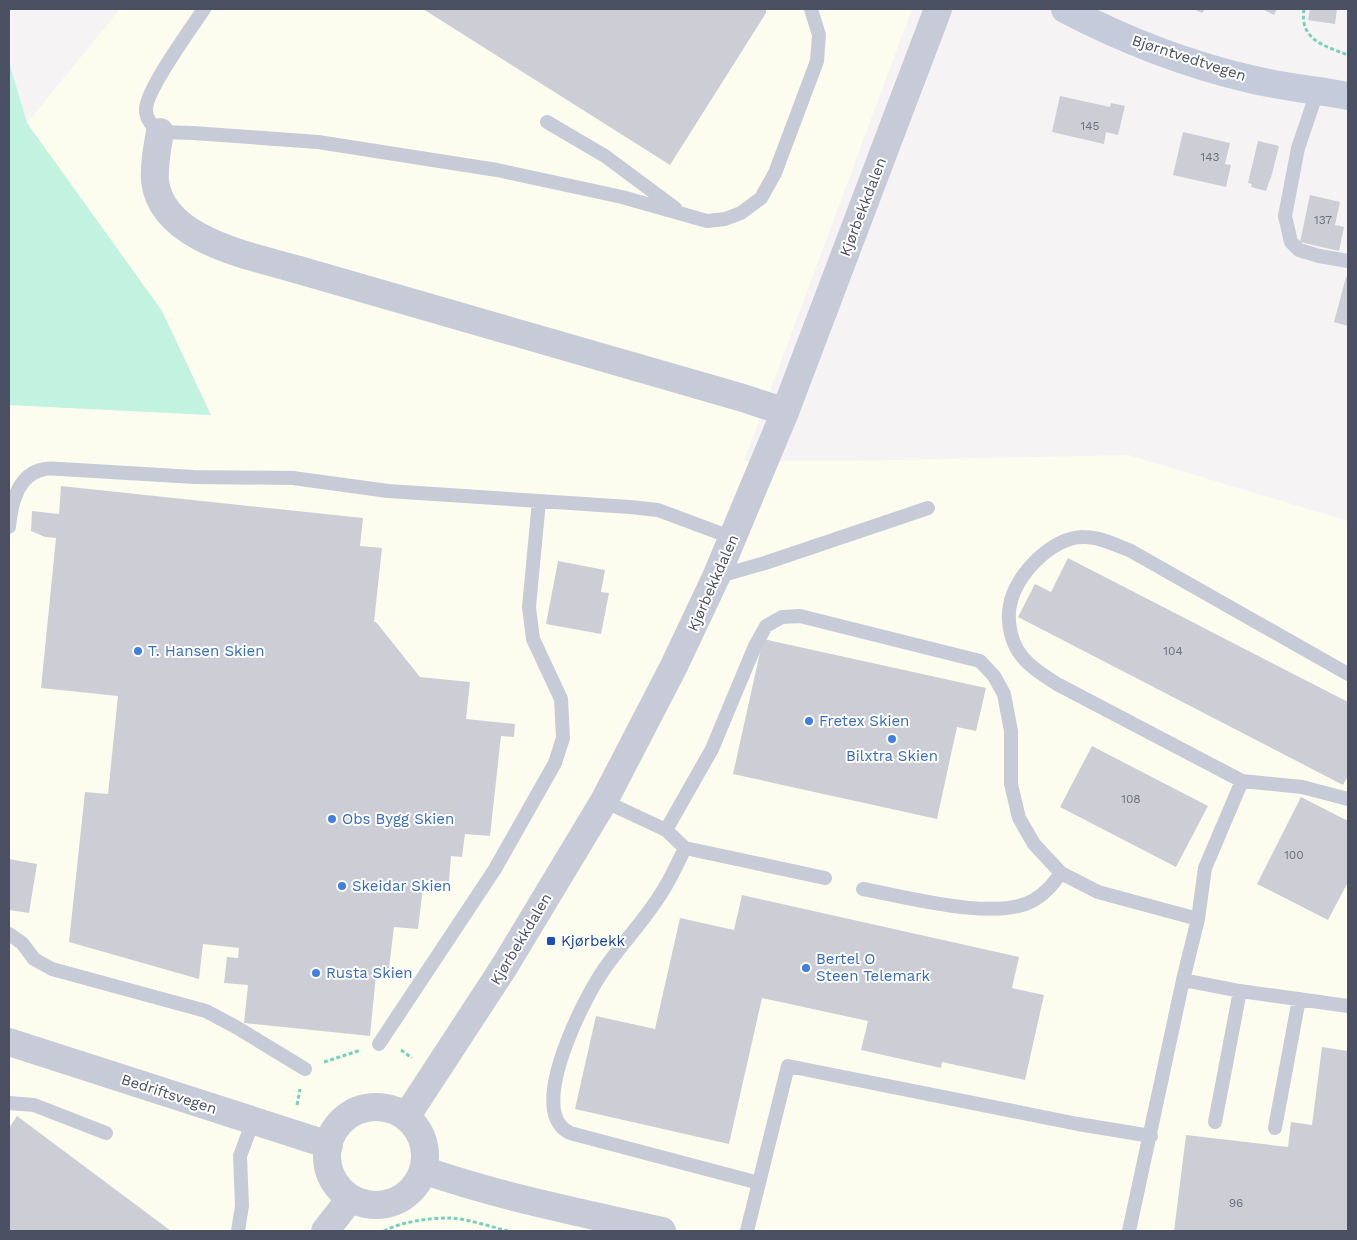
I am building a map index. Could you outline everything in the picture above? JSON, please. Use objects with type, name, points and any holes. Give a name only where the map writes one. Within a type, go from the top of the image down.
[{"type":"main road","name":"Bjørntvedtvegen","points":[[1065,9],[1108,30],[1163,53],[1200,65],[1251,79],[1348,96]]},
{"type":"street","name":"Kjørbekkdalen","points":[[406,1117],[504,967],[604,801],[673,668],[716,578],[785,412],[938,9]]},
{"type":"street","points":[[160,132],[155,161],[156,183],[164,208],[181,225],[201,238],[226,248],[299,270],[733,395],[785,412]]},
{"type":"street","name":"Bedriftsvegen","points":[[9,1042],[329,1145]]},
{"type":"street","points":[[376,1107],[392,1109],[406,1117],[419,1132],[425,1150],[423,1170],[415,1186],[402,1198],[385,1204],[367,1204],[351,1198],[339,1188],[331,1175],[327,1160],[334,1130],[345,1118],[360,1110],[376,1107]]},
{"type":"street","points":[[423,1170],[456,1181],[557,1208],[662,1231]]},
{"type":"street","points":[[325,1231],[351,1198]]},
{"type":"lane","points":[[204,9],[150,93],[145,108],[147,117],[151,124],[160,132],[318,142],[497,170],[622,197],[707,221],[741,213],[761,198],[775,173],[817,61],[819,35],[810,9]]},
{"type":"lane","points":[[1315,90],[1314,104],[1298,148],[1285,216],[1291,242],[1299,250],[1348,262]]},
{"type":"lane","points":[[547,122],[605,156],[681,213]]},
{"type":"lane","points":[[9,527],[15,494],[28,476],[44,469],[194,477],[293,478],[388,491],[630,506],[658,510],[733,538]]},
{"type":"lane","points":[[379,1044],[496,869],[555,763],[563,738],[561,699],[534,639],[529,607],[539,501]]},
{"type":"lane","points":[[716,578],[928,508]]},
{"type":"lane","points":[[1348,674],[1131,551],[1099,538],[1083,536],[1063,540],[1040,556],[1019,581],[1010,604],[1010,630],[1017,650],[1033,667],[1057,684],[1242,782],[1302,787],[1348,799]]},
{"type":"lane","points":[[666,830],[712,748],[755,646],[766,626],[782,617],[800,616],[980,661],[994,676],[1004,694],[1011,731],[1011,784],[1019,818],[1034,844],[1062,873],[1098,892],[1198,919]]},
{"type":"lane","points":[[1129,1231],[1198,919],[1205,868],[1242,782]]},
{"type":"lane","points":[[604,801],[666,830],[685,848],[826,878]]},
{"type":"lane","points":[[685,848],[662,893],[604,969],[574,1024],[556,1072],[553,1091],[554,1109],[560,1125],[570,1133],[759,1183]]},
{"type":"lane","points":[[863,889],[974,909],[1007,908],[1032,901],[1047,891],[1062,873]]},
{"type":"lane","points":[[9,934],[22,943],[34,959],[52,969],[206,1012],[236,1027],[304,1068]]},
{"type":"lane","points":[[1183,980],[1240,991],[1348,1006]]},
{"type":"lane","points":[[1215,1122],[1240,991]]},
{"type":"lane","points":[[1275,1128],[1300,999]]},
{"type":"lane","points":[[747,1231],[788,1066],[1078,1124],[1151,1136]]},
{"type":"lane","points":[[9,1103],[34,1105],[106,1133]]},
{"type":"lane","points":[[238,1231],[242,1206],[240,1156],[252,1121]]},
{"type":"path","points":[[1304,9],[1303,18],[1306,30],[1317,43],[1348,55]]},
{"type":"path","points":[[297,1106],[304,1068],[379,1044],[404,1051],[414,1060]]},
{"type":"path","points":[[384,1231],[400,1226],[449,1218],[508,1231]]},
{"type":"shaded area","points":[[120,9],[912,9],[744,461],[848,461],[1128,455],[1348,521],[1348,1231],[9,1231],[9,405],[211,415],[162,311],[27,123]]},
{"type":"green space","points":[[9,62],[27,123],[162,311],[211,415],[9,405]]},
{"type":"building","points":[[423,9],[766,9],[766,13],[670,165]]},
{"type":"building","points":[[1193,9],[1205,9],[1202,13]]},
{"type":"building","points":[[1262,9],[1277,9],[1274,15]]},
{"type":"building","points":[[1310,9],[1337,9],[1335,24],[1308,20]]},
{"type":"building","points":[[1060,96],[1110,107],[1111,103],[1125,106],[1118,135],[1106,132],[1104,144],[1052,132]]},
{"type":"building","points":[[1183,132],[1230,143],[1225,164],[1231,165],[1226,187],[1173,175]]},
{"type":"building","points":[[1258,141],[1279,146],[1266,191],[1251,187],[1252,184],[1248,183]]},
{"type":"building","points":[[1310,195],[1340,202],[1335,225],[1344,227],[1339,251],[1300,242]]},
{"type":"building","points":[[1346,277],[1348,278],[1348,326],[1334,322]]},
{"type":"building","points":[[61,486],[363,518],[360,546],[382,548],[374,622],[376,622],[420,677],[470,682],[466,719],[515,724],[514,737],[501,736],[490,836],[465,834],[462,857],[451,856],[449,882],[424,880],[418,929],[394,927],[388,976],[376,975],[370,1036],[244,1023],[248,985],[224,983],[227,957],[238,958],[239,948],[203,944],[199,979],[69,942],[85,792],[108,794],[118,696],[41,688],[56,538],[45,537],[31,531],[32,511],[59,514]]},
{"type":"building","points":[[1068,558],[1348,702],[1348,776],[1343,785],[1018,617],[1035,584],[1051,592]]},
{"type":"building","points":[[558,561],[605,570],[601,592],[609,593],[601,634],[546,624]]},
{"type":"building","points":[[763,639],[986,688],[976,731],[957,727],[937,819],[733,774]]},
{"type":"building","points":[[1092,746],[1208,806],[1176,867],[1060,807]]},
{"type":"building","points":[[1301,797],[1348,821],[1348,882],[1328,920],[1257,884]]},
{"type":"building","points":[[9,859],[37,864],[29,913],[9,910]]},
{"type":"building","points":[[742,895],[1019,957],[1012,988],[1044,995],[1025,1080],[942,1062],[941,1068],[861,1050],[868,1021],[762,998],[729,1144],[575,1109],[596,1016],[655,1029],[680,918],[734,930]]},
{"type":"building","points":[[1322,1047],[1348,1051],[1348,1231],[1174,1231],[1186,1135],[1288,1147],[1291,1122],[1312,1125]]},
{"type":"building","points":[[17,1116],[171,1231],[9,1231],[9,1128]]},
{"type":"place","name":"T. Hansen Skien","points":[[138,651]]},
{"type":"place","name":"Fretex Skien","points":[[809,721]]},
{"type":"place","name":"Bilxtra Skien","points":[[892,739]]},
{"type":"place","name":"Obs Bygg Skien","points":[[332,819]]},
{"type":"place","name":"Skeidar Skien","points":[[342,886]]},
{"type":"place","name":"Kjørbekk","points":[[551,941]]},
{"type":"place","name":"Bertel O Steen Telemark","points":[[806,968]]},
{"type":"place","name":"Rusta Skien","points":[[316,973]]}]
